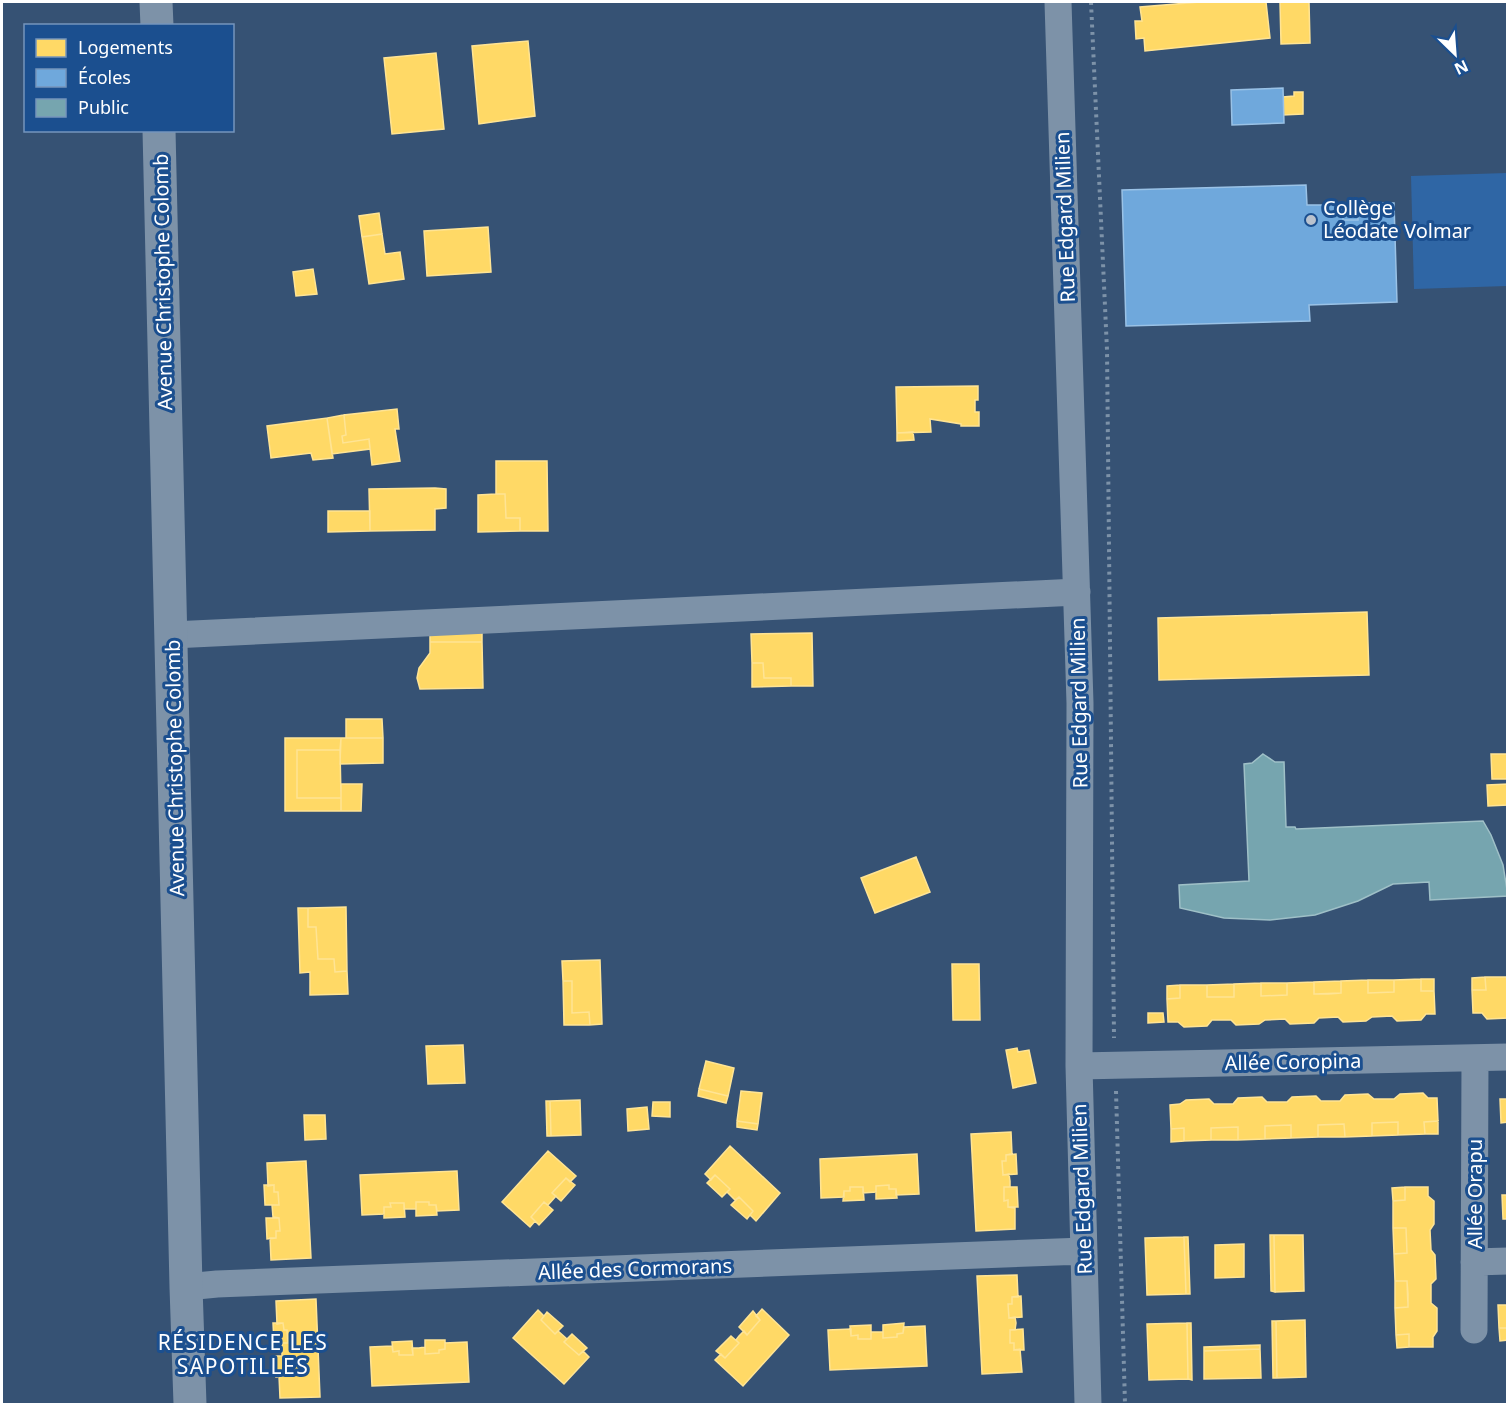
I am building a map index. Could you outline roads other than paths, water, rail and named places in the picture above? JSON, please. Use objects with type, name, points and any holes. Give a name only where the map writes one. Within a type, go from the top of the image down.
[{"type":"street","points":[[156,2],[157,24]]},
{"type":"street","name":"Rue Edgard Milien","points":[[1058,2],[1080,703],[1079,1066],[1088,1404]]},
{"type":"street","name":"Avenue Christophe Colomb","points":[[159,132],[190,1404]]},
{"type":"street","points":[[172,635],[1077,592]]},
{"type":"street","name":"Allée Coropina","points":[[1079,1066],[1508,1057]]},
{"type":"street","name":"Allée Orapu","points":[[1474,1330],[1475,1059]]},
{"type":"street","name":"Allée des Cormorans","points":[[186,1287],[1084,1251]]},
{"type":"street","points":[[1474,1262],[1508,1261]]},
{"type":"place","name":"Collège Léodate Volmar","points":[[1311,220]]},
{"type":"district","name":"RÉSIDENCE LES SAPOTILLES","points":[[243,1355]]}]
